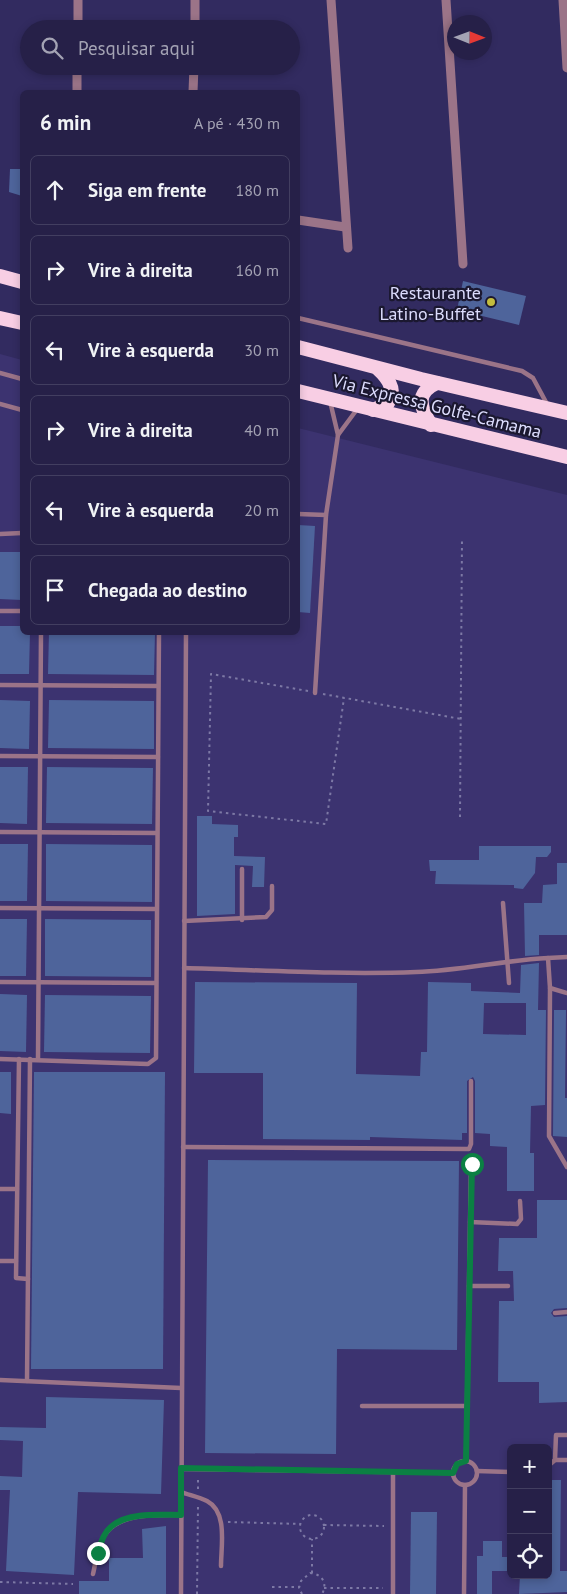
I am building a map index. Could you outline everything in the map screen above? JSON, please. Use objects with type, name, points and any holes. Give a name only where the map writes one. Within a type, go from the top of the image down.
[{"type":"highway","points":[[0,276],[20,281]]},
{"type":"highway","points":[[0,319],[20,323]]},
{"type":"highway","name":"Via Expressa Golfe-Camama","points":[[300,348],[378,369],[567,413]]},
{"type":"highway","points":[[373,410],[388,403],[392,394],[389,382],[378,369]]},
{"type":"highway","points":[[432,425],[422,407],[422,396],[426,389],[437,383]]},
{"type":"highway","name":"Via Expressa Golfe-Camama","points":[[300,392],[567,457]]},
{"type":"street","points":[[78,0],[78,20]]},
{"type":"street","points":[[195,0],[195,20]]},
{"type":"street","points":[[331,0],[348,248]]},
{"type":"street","points":[[446,0],[462,264]]},
{"type":"street","points":[[563,0],[567,68]]},
{"type":"street","points":[[77,75],[77,90]]},
{"type":"street","points":[[193,90],[194,75]]},
{"type":"street","points":[[300,220],[345,226]]},
{"type":"lane","points":[[300,318],[522,370],[534,378],[550,409]]},
{"type":"lane","points":[[0,373],[20,378]]},
{"type":"lane","points":[[315,692],[326,515],[338,434],[329,399]]},
{"type":"lane","points":[[0,404],[20,409]]},
{"type":"lane","points":[[338,434],[358,407]]},
{"type":"lane","points":[[300,514],[326,515]]},
{"type":"lane","points":[[0,534],[20,533]]},
{"type":"lane","points":[[0,611],[20,612]]},
{"type":"lane","points":[[38,1059],[41,635]]},
{"type":"lane","points":[[0,1059],[148,1064],[155,1061],[159,635]]},
{"type":"lane","points":[[181,1594],[186,635]]},
{"type":"lane","points":[[0,686],[158,686]]},
{"type":"lane","points":[[0,756],[158,757]]},
{"type":"lane","points":[[0,832],[157,833]]},
{"type":"lane","points":[[242,869],[242,920]]},
{"type":"lane","points":[[184,921],[266,918],[271,914],[272,886]]},
{"type":"lane","points":[[502,903],[509,983]]},
{"type":"lane","points":[[0,908],[156,909]]},
{"type":"lane","points":[[184,968],[416,972],[469,968],[507,961],[567,957]]},
{"type":"lane","points":[[548,958],[550,988],[548,1136],[567,1167]]},
{"type":"lane","points":[[0,982],[156,983]]},
{"type":"lane","points":[[550,988],[567,993]]},
{"type":"lane","points":[[19,1059],[16,1279],[28,1279]]},
{"type":"lane","points":[[27,1381],[30,1059]]},
{"type":"lane","points":[[183,1147],[469,1150],[471,1144],[471,1080]]},
{"type":"lane","points":[[466,1461],[472,1164]]},
{"type":"lane","points":[[0,1189],[17,1189]]},
{"type":"lane","points":[[470,1222],[517,1224],[521,1219],[520,1201]]},
{"type":"lane","points":[[0,1261],[16,1261]]},
{"type":"lane","points":[[469,1286],[508,1286]]},
{"type":"lane","points":[[555,1313],[567,1312]]},
{"type":"lane","points":[[0,1380],[182,1388]]},
{"type":"lane","points":[[362,1406],[467,1406]]},
{"type":"lane","points":[[555,1460],[556,1435],[567,1435]]},
{"type":"lane","points":[[552,1463],[555,1460],[567,1460]]},
{"type":"lane","points":[[466,1461],[474,1464],[477,1471],[473,1482],[466,1484],[458,1482],[453,1473],[457,1464],[466,1461]]},
{"type":"lane","points":[[181,1468],[453,1473]]},
{"type":"lane","points":[[477,1471],[507,1472]]},
{"type":"lane","points":[[393,1472],[393,1594]]},
{"type":"lane","points":[[464,1594],[466,1484]]},
{"type":"lane","points":[[181,1492],[207,1501],[215,1506],[220,1516],[221,1566]]},
{"type":"lane","points":[[93,1574],[102,1537],[112,1526],[128,1519],[156,1515],[181,1515]]},
{"type":"path","points":[[460,817],[462,538]]},
{"type":"path","points":[[344,698],[326,824],[208,811],[211,674],[461,719]]},
{"type":"path","points":[[198,1479],[198,1489]]},
{"type":"path","points":[[197,1594],[198,1498]]},
{"type":"path","points":[[314,1515],[322,1519],[324,1525],[322,1534],[312,1539],[302,1534],[300,1524],[306,1516],[314,1515]]},
{"type":"path","points":[[223,1522],[300,1524]]},
{"type":"path","points":[[324,1525],[384,1526]]},
{"type":"path","points":[[312,1539],[312,1573]]},
{"type":"path","points":[[302,1594],[300,1587],[303,1577],[312,1573],[321,1577],[324,1588],[322,1594]]},
{"type":"path","points":[[0,1582],[73,1584]]},
{"type":"path","points":[[272,1587],[300,1587]]},
{"type":"path","points":[[324,1588],[383,1588]]},
{"type":"shaded area","points":[[0,354],[20,359],[20,635],[300,635],[300,428],[567,495],[567,1594],[0,1594]]},
{"type":"building","points":[[10,169],[20,169],[20,195],[9,192]]},
{"type":"building","points":[[463,281],[526,296],[519,325],[457,310]]},
{"type":"building","points":[[300,525],[315,526],[310,613],[300,612]]},
{"type":"building","points":[[0,552],[20,552],[20,600],[0,599]]},
{"type":"building","points":[[0,626],[20,626],[20,635],[30,635],[29,674],[0,674]]},
{"type":"building","points":[[49,635],[155,635],[154,675],[48,674]]},
{"type":"building","points":[[0,700],[30,701],[29,749],[0,748]]},
{"type":"building","points":[[49,700],[154,701],[154,749],[48,748]]},
{"type":"building","points":[[0,767],[28,767],[27,824],[0,823]]},
{"type":"building","points":[[47,767],[153,768],[152,824],[46,823]]},
{"type":"building","points":[[197,816],[212,816],[212,824],[238,825],[238,837],[234,837],[234,856],[265,857],[264,887],[252,887],[253,866],[235,865],[235,914],[197,916]]},
{"type":"building","points":[[0,844],[28,844],[27,901],[0,901]]},
{"type":"building","points":[[46,844],[152,845],[152,902],[46,901]]},
{"type":"building","points":[[479,846],[551,846],[551,852],[547,857],[536,857],[535,873],[523,889],[514,888],[514,885],[435,884],[436,871],[430,871],[429,860],[479,860]]},
{"type":"building","points":[[557,863],[567,863],[567,935],[539,935],[539,955],[525,956],[524,903],[542,903],[543,885],[557,884]]},
{"type":"building","points":[[0,919],[27,919],[26,976],[0,976]]},
{"type":"building","points":[[45,919],[151,920],[151,977],[45,976]]},
{"type":"building","points":[[539,963],[538,1010],[546,1010],[545,1105],[531,1106],[530,1153],[534,1153],[534,1191],[507,1191],[507,1147],[490,1146],[490,1134],[475,1133],[475,1081],[473,1077],[467,1081],[467,1133],[462,1133],[462,1140],[370,1137],[370,1140],[263,1139],[263,1073],[194,1073],[195,982],[357,983],[356,1074],[420,1076],[421,1052],[427,1052],[428,982],[471,983],[471,991],[520,993],[521,965]],"holes":[[[484,1003],[526,1003],[526,1035],[483,1034]]]},
{"type":"building","points":[[0,994],[27,995],[26,1052],[0,1051]]},
{"type":"building","points":[[45,995],[151,996],[150,1053],[44,1052]]},
{"type":"building","points":[[554,1010],[566,1010],[565,1098],[567,1098],[567,1137],[553,1136]]},
{"type":"building","points":[[0,1072],[11,1072],[11,1114],[0,1113]]},
{"type":"building","points":[[34,1072],[165,1072],[163,1369],[31,1369]]},
{"type":"building","points":[[208,1160],[459,1161],[457,1350],[337,1349],[336,1454],[205,1453]]},
{"type":"building","points":[[537,1200],[567,1200],[567,1308],[554,1309],[551,1313],[554,1317],[567,1316],[567,1402],[539,1403],[539,1382],[498,1382],[499,1301],[514,1301],[513,1271],[498,1271],[499,1238],[537,1238]]},
{"type":"building","points":[[46,1397],[164,1400],[161,1494],[78,1492],[74,1575],[6,1571],[10,1490],[0,1490],[0,1476],[22,1477],[23,1441],[0,1440],[0,1427],[46,1428]]},
{"type":"building","points":[[552,1480],[561,1480],[560,1571],[567,1571],[567,1592],[519,1594],[520,1579],[552,1579]]},
{"type":"building","points":[[411,1512],[437,1512],[436,1594],[410,1594]]},
{"type":"building","points":[[166,1526],[166,1594],[79,1594],[79,1581],[109,1581],[109,1558],[143,1558],[142,1529]]},
{"type":"building","points":[[483,1541],[502,1541],[502,1557],[507,1557],[507,1571],[492,1571],[492,1594],[477,1594],[477,1556],[483,1556]]},
{"type":"place","name":"Restaurante Latino-Buffet","points":[[491,302]]},
{"type":"route","points":[[98,1553],[102,1537],[112,1526],[128,1519],[156,1515],[181,1515],[181,1468],[453,1473],[454,1467],[457,1464],[466,1461],[472,1164]]}]
